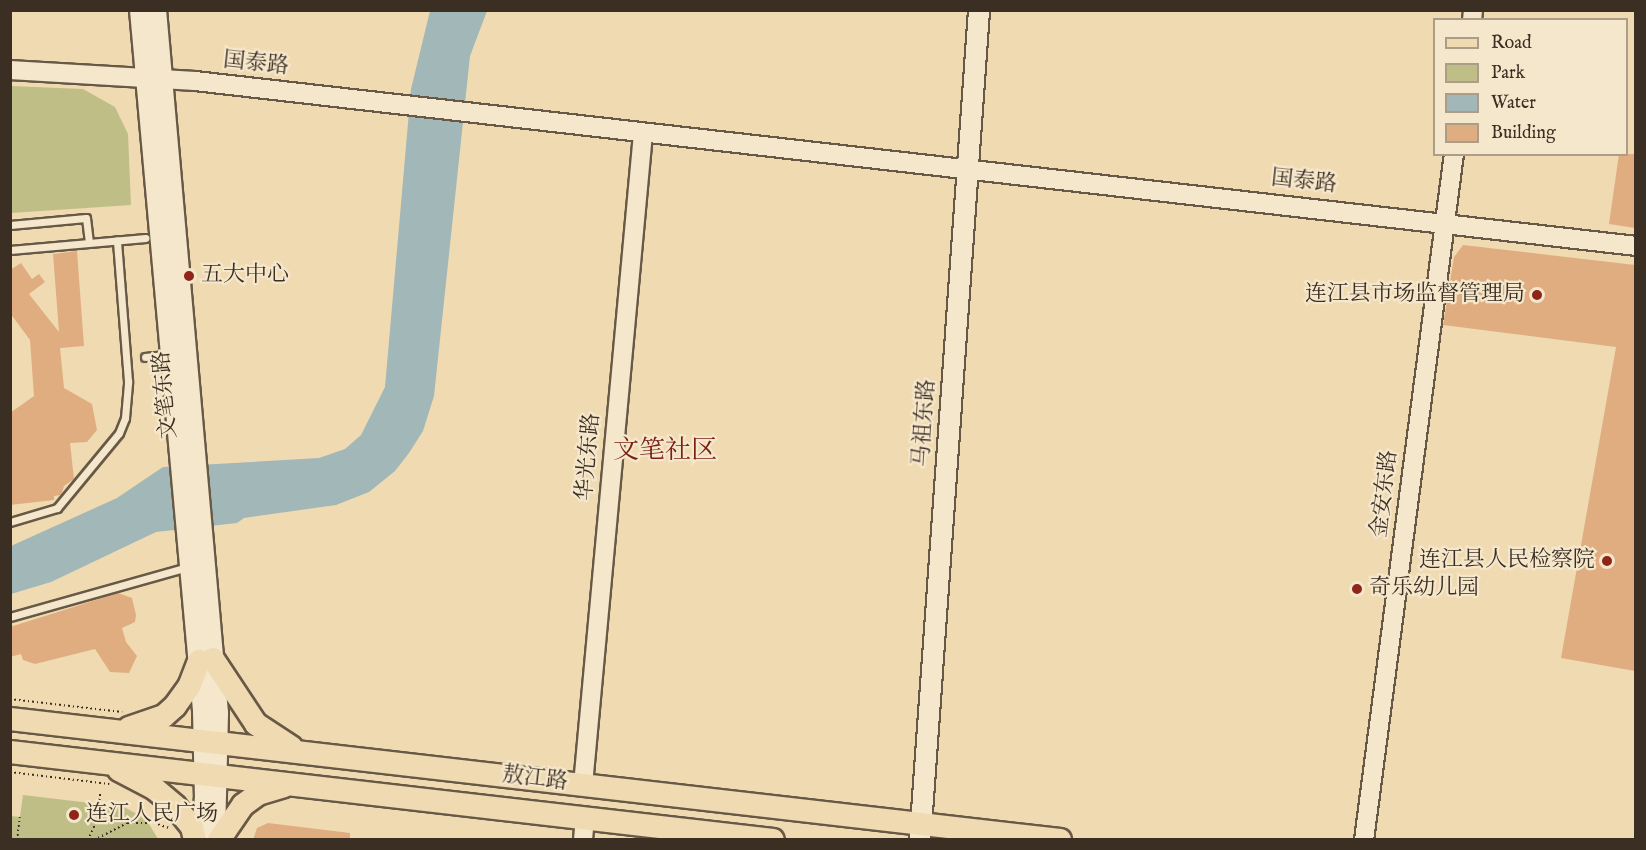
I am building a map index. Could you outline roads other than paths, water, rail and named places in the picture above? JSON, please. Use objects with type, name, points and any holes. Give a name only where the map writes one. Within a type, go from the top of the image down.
[{"type":"main road","name":"文笔东路","points":[[140,10],[154,78],[206,660],[212,775]]},
{"type":"main road","name":"文笔东路","points":[[156,10],[154,78],[171,354],[189,463]]},
{"type":"main road","name":"马祖东路","points":[[921,832],[979,10]]},
{"type":"main road","name":"文笔东路","points":[[195,529],[190,567],[206,660]]},
{"type":"main road","points":[[91,728],[139,727],[164,716],[189,687],[206,660],[256,724],[280,743],[306,753]]},
{"type":"main road","name":"敖江路","points":[[10,719],[583,785],[921,832],[1060,840]]},
{"type":"main road","name":"敖江路","points":[[10,752],[299,784],[584,829],[773,840]]},
{"type":"main road","points":[[86,761],[123,772],[155,789],[176,806],[192,827],[195,840]]},
{"type":"main road","points":[[201,840],[212,775]]},
{"type":"main road","points":[[212,775],[217,840]]},
{"type":"main road","points":[[217,840],[231,818],[258,794],[299,784]]},
{"type":"street","name":"国泰路","points":[[10,70],[154,78],[399,104],[643,134],[1445,222],[1635,246]]},
{"type":"street","name":"华光东路","points":[[583,785],[643,134]]},
{"type":"street","name":"金安东路","points":[[1364,840],[1454,156]]},
{"type":"lane","points":[[10,225],[86,218],[89,242]]},
{"type":"lane","points":[[10,250],[145,238]]},
{"type":"lane","points":[[10,522],[57,508],[119,433],[125,418],[128,381],[117,240]]},
{"type":"lane","points":[[145,357],[171,354]]},
{"type":"lane","points":[[10,618],[190,567]]},
{"type":"water","points":[[430,11],[487,11],[470,56],[434,396],[423,431],[409,453],[395,471],[369,492],[336,505],[244,518],[237,523],[156,532],[51,582],[11,594],[11,546],[117,498],[163,467],[319,458],[345,449],[361,435],[385,387],[411,89]]},
{"type":"place","name":"五大中心","points":[[189,276]]},
{"type":"place","name":"连江县市场监督管理局","points":[[1537,295]]},
{"type":"place","name":"连江县人民检察院","points":[[1607,561]]},
{"type":"place","name":"奇乐幼儿园","points":[[1357,589]]},
{"type":"place","name":"连江人民广场","points":[[74,815]]},
{"type":"district","name":"文笔社区","points":[[665,451]]}]
